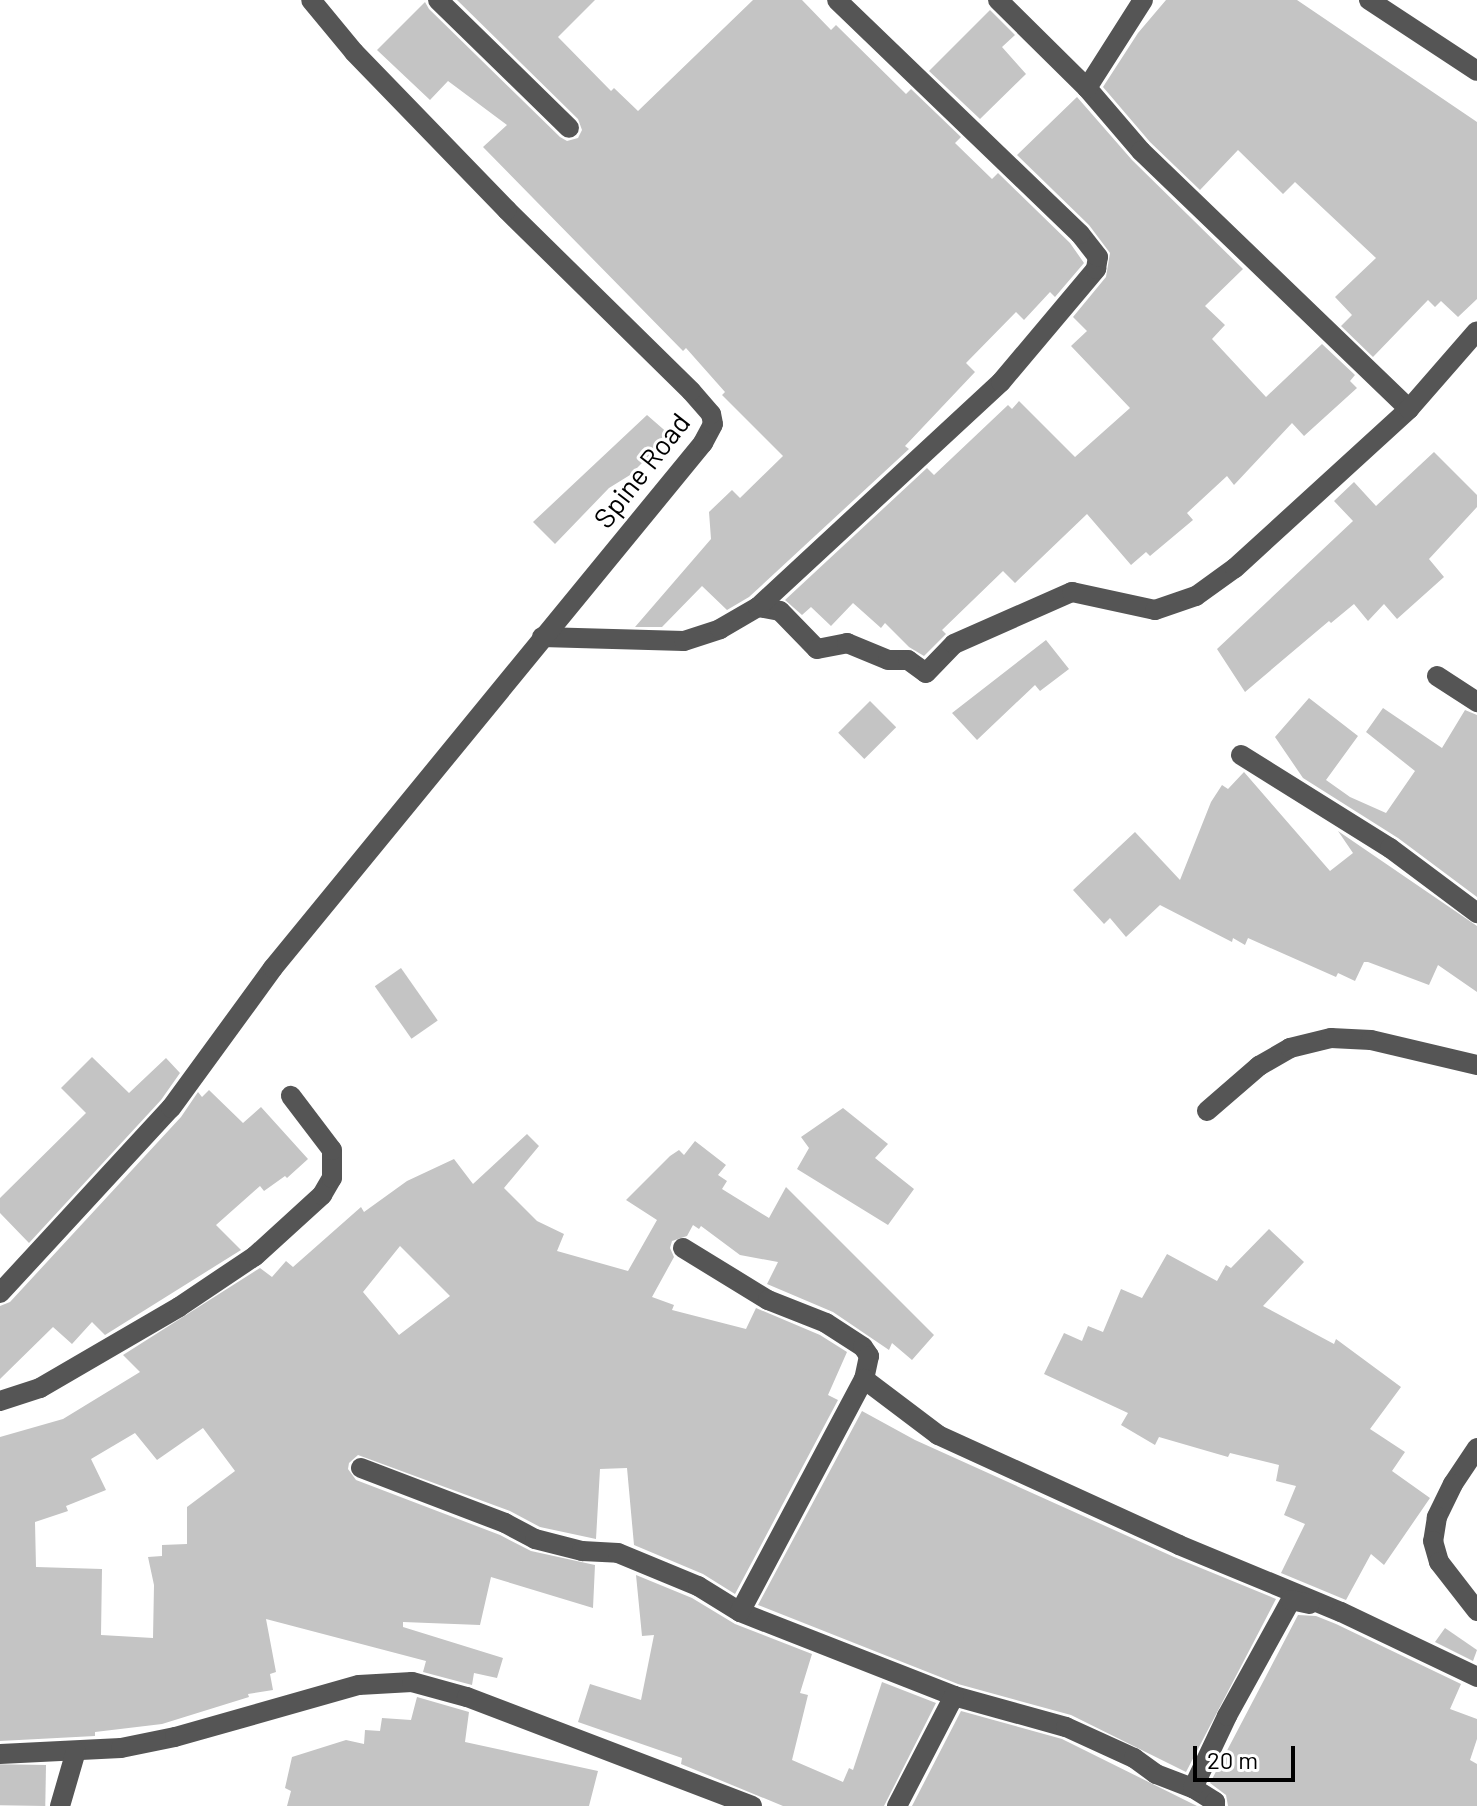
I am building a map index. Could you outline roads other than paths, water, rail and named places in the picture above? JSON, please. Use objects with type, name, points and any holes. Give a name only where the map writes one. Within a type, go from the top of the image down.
[{"type":"street","name":"Spine Road","points":[[4,1282],[171,1108],[273,968],[703,443],[713,424],[711,414],[354,52],[311,0]]},
{"type":"street","points":[[438,0],[569,128]]},
{"type":"street","points":[[542,637],[684,641],[720,629],[758,607],[1001,382],[1096,269],[1098,257],[1080,234],[837,0]]},
{"type":"street","points":[[998,0],[1087,88],[1141,151],[1409,409]]},
{"type":"street","points":[[1087,88],[1143,0]]},
{"type":"street","points":[[1369,0],[1477,71]]},
{"type":"street","points":[[758,607],[780,611],[817,649],[847,643],[888,660],[908,660],[926,673],[954,644],[1072,592],[1155,610],[1196,596],[1235,568],[1409,409],[1477,331]]},
{"type":"street","points":[[1437,676],[1477,702]]},
{"type":"street","points":[[1241,755],[1390,848],[1477,913]]},
{"type":"street","points":[[1207,1111],[1259,1066],[1290,1048],[1331,1038],[1371,1040],[1477,1065]]},
{"type":"street","points":[[0,1401],[40,1388],[179,1307],[255,1256],[322,1195],[332,1178],[332,1150],[291,1096]]},
{"type":"street","points":[[683,1248],[768,1300],[826,1323],[863,1347],[869,1356],[864,1379],[740,1612]]},
{"type":"street","points":[[864,1379],[938,1435],[1179,1545],[1341,1612],[1477,1677]]},
{"type":"street","points":[[1477,1448],[1453,1484],[1437,1517],[1433,1541],[1439,1562],[1477,1611]]},
{"type":"street","points":[[361,1468],[505,1523],[535,1539],[582,1551],[618,1553],[698,1586],[740,1612],[954,1696],[1066,1727],[1134,1758],[1156,1774],[1193,1788],[1218,1805]]},
{"type":"street","points":[[1193,1788],[1227,1716],[1291,1600],[1341,1612]]},
{"type":"street","points":[[0,1754],[121,1748],[175,1737],[359,1685],[412,1682],[467,1697],[752,1806]]},
{"type":"street","points":[[897,1806],[954,1696]]},
{"type":"street","points":[[60,1806],[76,1751]]}]
